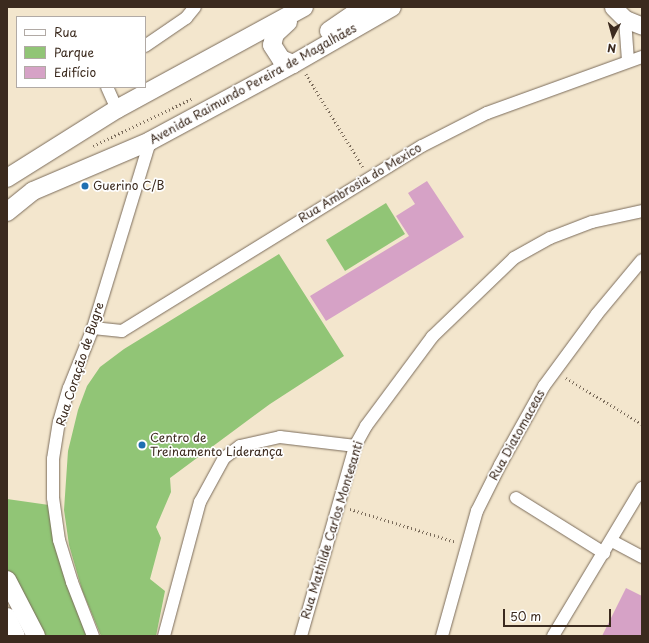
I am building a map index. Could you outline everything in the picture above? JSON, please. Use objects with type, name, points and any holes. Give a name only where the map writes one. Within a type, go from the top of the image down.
[{"type":"main road","points":[[7,178],[117,109],[304,7]]},
{"type":"main road","points":[[296,63],[277,55],[272,39],[281,26],[308,7]]},
{"type":"main road","points":[[323,46],[327,33],[332,27],[364,7]]},
{"type":"main road","name":"Avenida Raimundo Pereira de Magalhães","points":[[7,212],[33,191],[150,141],[296,63],[392,7]]},
{"type":"main road","points":[[619,13],[642,26]]},
{"type":"main road","points":[[7,580],[36,636]]},
{"type":"main road","points":[[7,617],[16,636]]},
{"type":"street","points":[[146,45],[186,18],[195,7]]},
{"type":"street","points":[[619,13],[628,61]]},
{"type":"street","name":"Rua Ambrosia do Mexico","points":[[93,328],[122,331],[422,146],[487,112],[642,57]]},
{"type":"street","points":[[107,88],[117,109]]},
{"type":"street","name":"Rua Coração de Bugre","points":[[93,636],[72,582],[59,540],[53,482],[53,459],[59,422],[93,328],[150,141]]},
{"type":"street","name":"Rua Mathilde Carlos Montesanti","points":[[301,636],[355,446],[366,426],[432,337],[514,258],[550,238],[592,222],[642,211]]},
{"type":"street","name":"Rua Diatomaceas","points":[[442,636],[477,511],[500,465],[544,386],[597,314],[642,260]]},
{"type":"street","points":[[164,636],[200,502],[224,458],[240,446],[280,436],[355,446]]},
{"type":"street","points":[[553,636],[612,541],[642,488]]},
{"type":"street","points":[[516,498],[604,553]]},
{"type":"street","points":[[612,541],[642,557]]},
{"type":"path","points":[[296,63],[370,178]]},
{"type":"path","points":[[87,150],[199,95]]},
{"type":"path","points":[[578,385],[642,424]]},
{"type":"path","points":[[337,506],[449,540]]},
{"type":"green space","points":[[386,203],[405,234],[345,271],[326,240]]},
{"type":"green space","name":"Centro de Treinamento Liderança","points":[[279,254],[344,356],[270,404],[170,478],[171,492],[156,527],[161,538],[150,579],[165,591],[156,636],[101,636],[82,590],[69,545],[64,510],[68,451],[78,410],[87,386],[100,367],[124,349]]},
{"type":"green space","points":[[7,499],[49,505],[87,636],[42,636],[7,569]]},
{"type":"building","points":[[427,181],[464,237],[326,321],[310,296],[409,236],[396,216],[415,204],[408,193]]},
{"type":"building","points":[[626,588],[642,596],[642,636],[602,636]]},
{"type":"place","name":"Guerino C/B","points":[[85,186]]},
{"type":"place","name":"Centro de Treinamento Liderança","points":[[142,445]]}]
